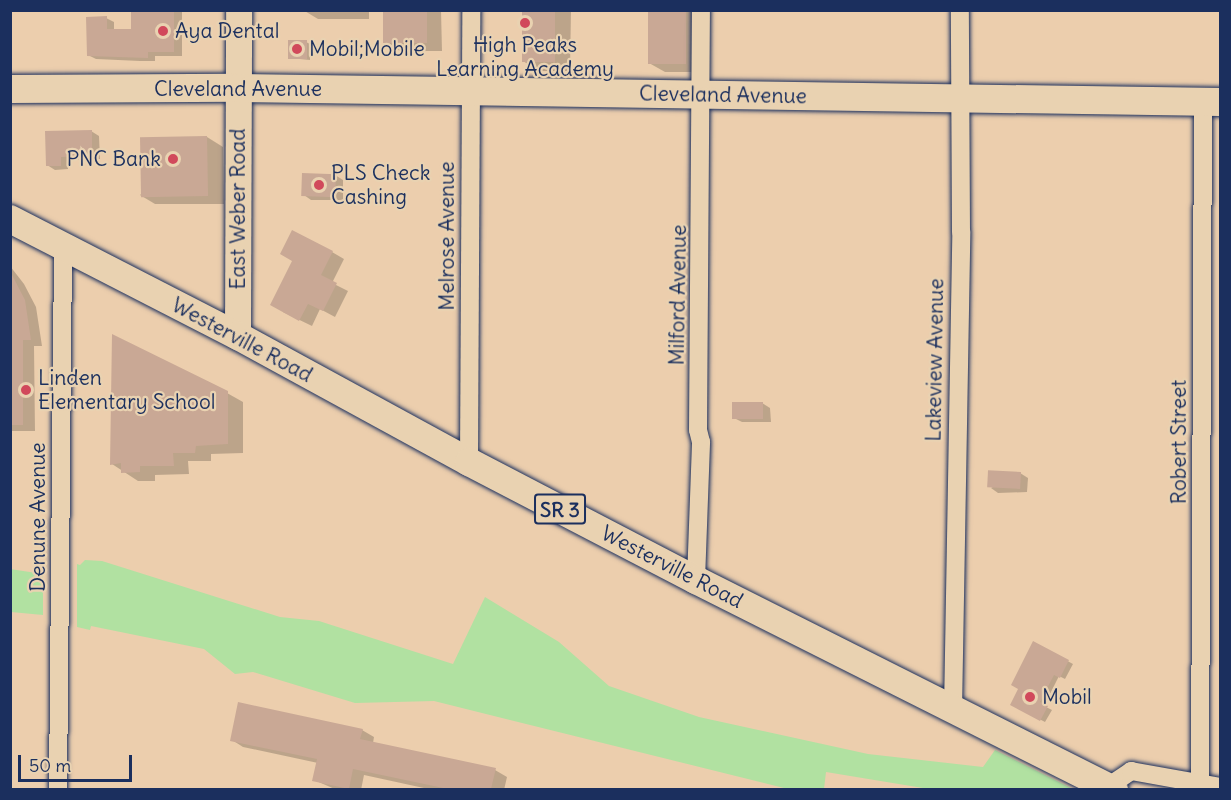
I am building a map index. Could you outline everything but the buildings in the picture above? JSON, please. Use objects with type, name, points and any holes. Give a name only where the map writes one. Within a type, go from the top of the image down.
[{"type":"main road","name":"Cleveland Avenue","points":[[10,89],[238,88],[1212,102]]},
{"type":"main road","name":"Westerville Road","points":[[10,219],[238,336],[469,462],[696,580],[953,711],[1111,788]]},
{"type":"street","name":"East Weber Road","points":[[238,336],[239,10]]},
{"type":"street","name":"Melrose Avenue","points":[[469,462],[471,10]]},
{"type":"street","name":"Milford Avenue","points":[[696,580],[701,442],[698,430],[701,10]]},
{"type":"street","name":"Lakeview Avenue","points":[[953,711],[961,232],[960,10]]},
{"type":"street","name":"Robert Street","points":[[1200,783],[1212,102]]},
{"type":"street","name":"Denune Avenue","points":[[58,789],[63,246]]},
{"type":"street","points":[[1111,788],[1131,771],[1221,787]]},
{"type":"green space","points":[[85,560],[102,561],[280,617],[319,621],[453,664],[485,597],[559,642],[609,686],[699,717],[868,754],[983,767],[995,750],[1073,789],[929,789],[826,772],[824,789],[788,789],[434,701],[355,703],[253,672],[235,674],[204,649],[91,626],[90,630],[77,627],[77,564],[80,565]]},
{"type":"green space","points":[[10,569],[43,574],[43,615],[11,612]]},
{"type":"place","name":"High Peaks Learning Academy","points":[[525,23]]},
{"type":"place","name":"Aya Dental","points":[[163,31]]},
{"type":"place","name":"Mobil;Mobile","points":[[297,49]]},
{"type":"place","name":"PNC Bank","points":[[173,159]]},
{"type":"place","name":"PLS Check Cashing","points":[[319,185]]},
{"type":"place","name":"Linden Elementary School","points":[[26,390]]},
{"type":"place","name":"Mobil","points":[[1030,697]]}]
